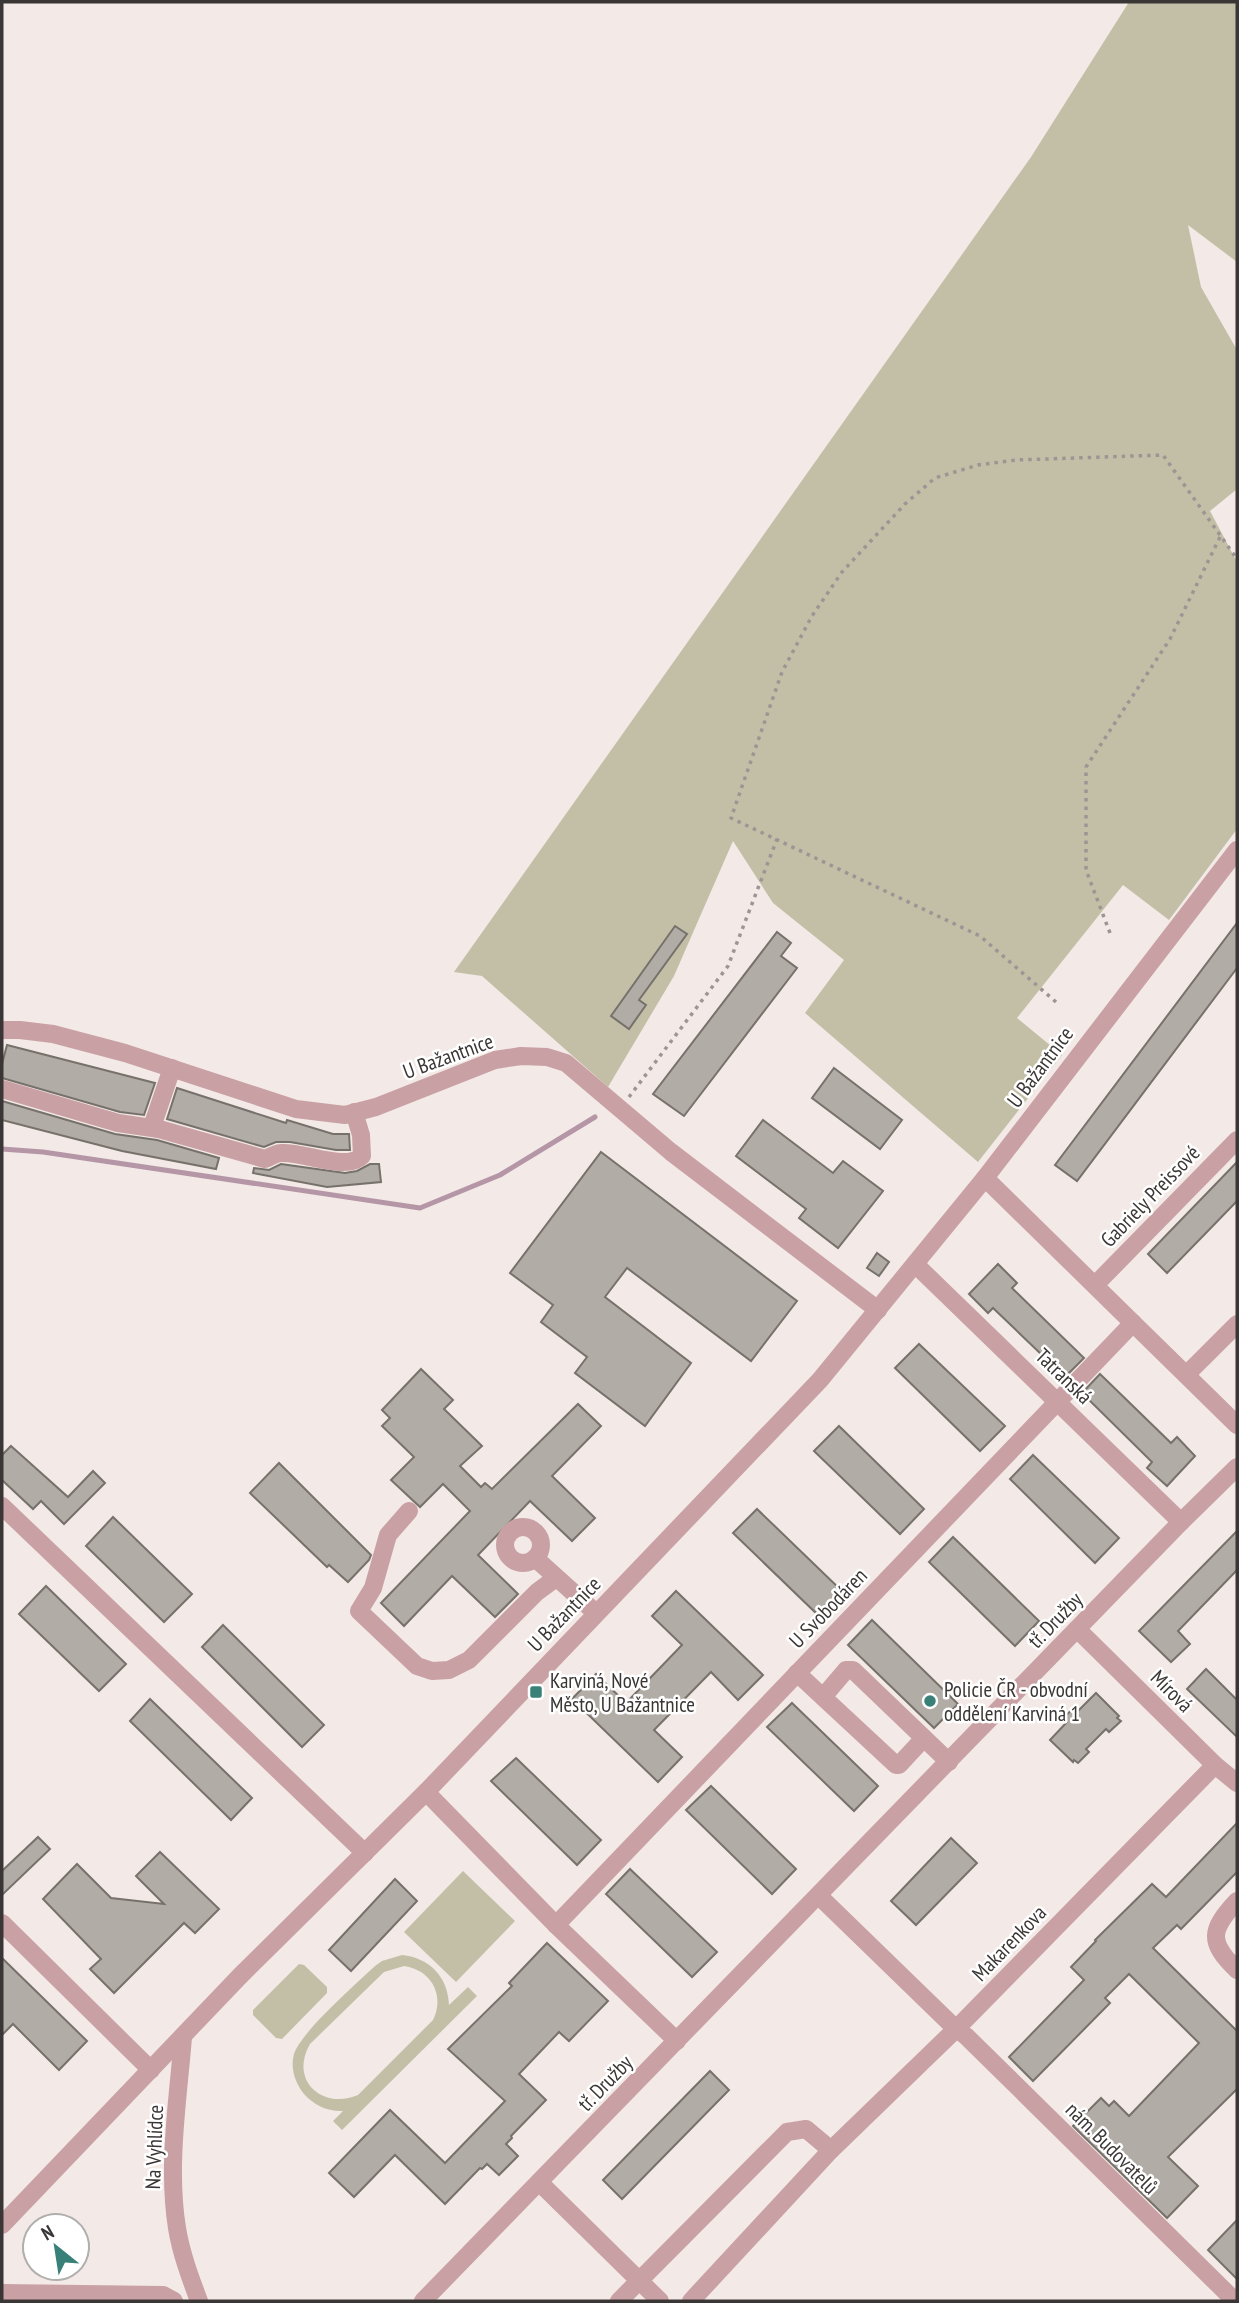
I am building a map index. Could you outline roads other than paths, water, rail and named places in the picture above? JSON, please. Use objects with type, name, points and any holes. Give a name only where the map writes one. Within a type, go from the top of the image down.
[{"type":"street","name":"U Bažantnice","points":[[183,2037],[240,1976],[426,1792],[820,1380],[985,1178],[1237,850]]},
{"type":"street","name":"U Bažantnice","points":[[2,1030],[53,1034],[125,1053],[296,1109],[345,1115],[376,1107],[495,1060],[547,1056],[566,1063],[671,1152],[878,1310]]},
{"type":"street","points":[[159,1129],[153,1121],[172,1068]]},
{"type":"street","points":[[2,1089],[118,1123],[159,1129],[265,1159],[278,1153],[301,1154],[342,1162],[358,1160],[362,1156],[361,1135],[354,1112]]},
{"type":"street","name":"Gabriely Preissové","points":[[1095,1285],[1237,1140]]},
{"type":"street","points":[[985,1178],[1237,1425]]},
{"type":"street","name":"Tatranská","points":[[915,1264],[1181,1522]]},
{"type":"street","name":"U Svobodáren","points":[[556,1925],[1133,1323]]},
{"type":"street","points":[[1187,1374],[1237,1324]]},
{"type":"street","name":"tř. Družby","points":[[423,2301],[1237,1467]]},
{"type":"street","points":[[2,1506],[365,1853]]},
{"type":"street","points":[[409,1511],[388,1535],[373,1588],[359,1611],[417,1666],[432,1671],[449,1670],[469,1660],[537,1592],[556,1578]]},
{"type":"street","points":[[535,1558],[596,1613]]},
{"type":"street","name":"Mírová","points":[[1077,1629],[1215,1765],[1237,1783]]},
{"type":"street","points":[[823,1697],[846,1670],[853,1670],[949,1762]]},
{"type":"street","points":[[797,1673],[895,1765],[899,1765],[924,1738]]},
{"type":"street","name":"Makarenkova","points":[[691,2301],[831,2150],[956,2029],[1215,1765]]},
{"type":"street","points":[[426,1792],[556,1925],[677,2041]]},
{"type":"street","points":[[819,1896],[956,2029]]},
{"type":"street","points":[[1237,1901],[1217,1926],[1215,1936],[1217,1948],[1237,1970]]},
{"type":"street","points":[[2,1923],[151,2070]]},
{"type":"street","name":"nám. Budovatelů","points":[[956,2029],[1235,2301]]},
{"type":"street","name":"Na Vyhlídce","points":[[2,2225],[183,2037]]},
{"type":"street","name":"Na Vyhlídce","points":[[183,2037],[172,2177],[177,2227],[185,2263],[198,2301]]},
{"type":"street","points":[[619,2301],[787,2132],[806,2129],[831,2150]]},
{"type":"street","points":[[539,2182],[660,2301]]},
{"type":"street","points":[[2,2293],[163,2295],[174,2301]]},
{"type":"waterway","points":[[2,1149],[43,1152],[420,1208],[500,1175],[595,1117]]},
{"type":"place","name":"Karviná, Nové Město, U Bažantnice","points":[[536,1692]]},
{"type":"place","name":"Policie ČR - obvodní oddělení Karviná 1","points":[[930,1701]]}]
